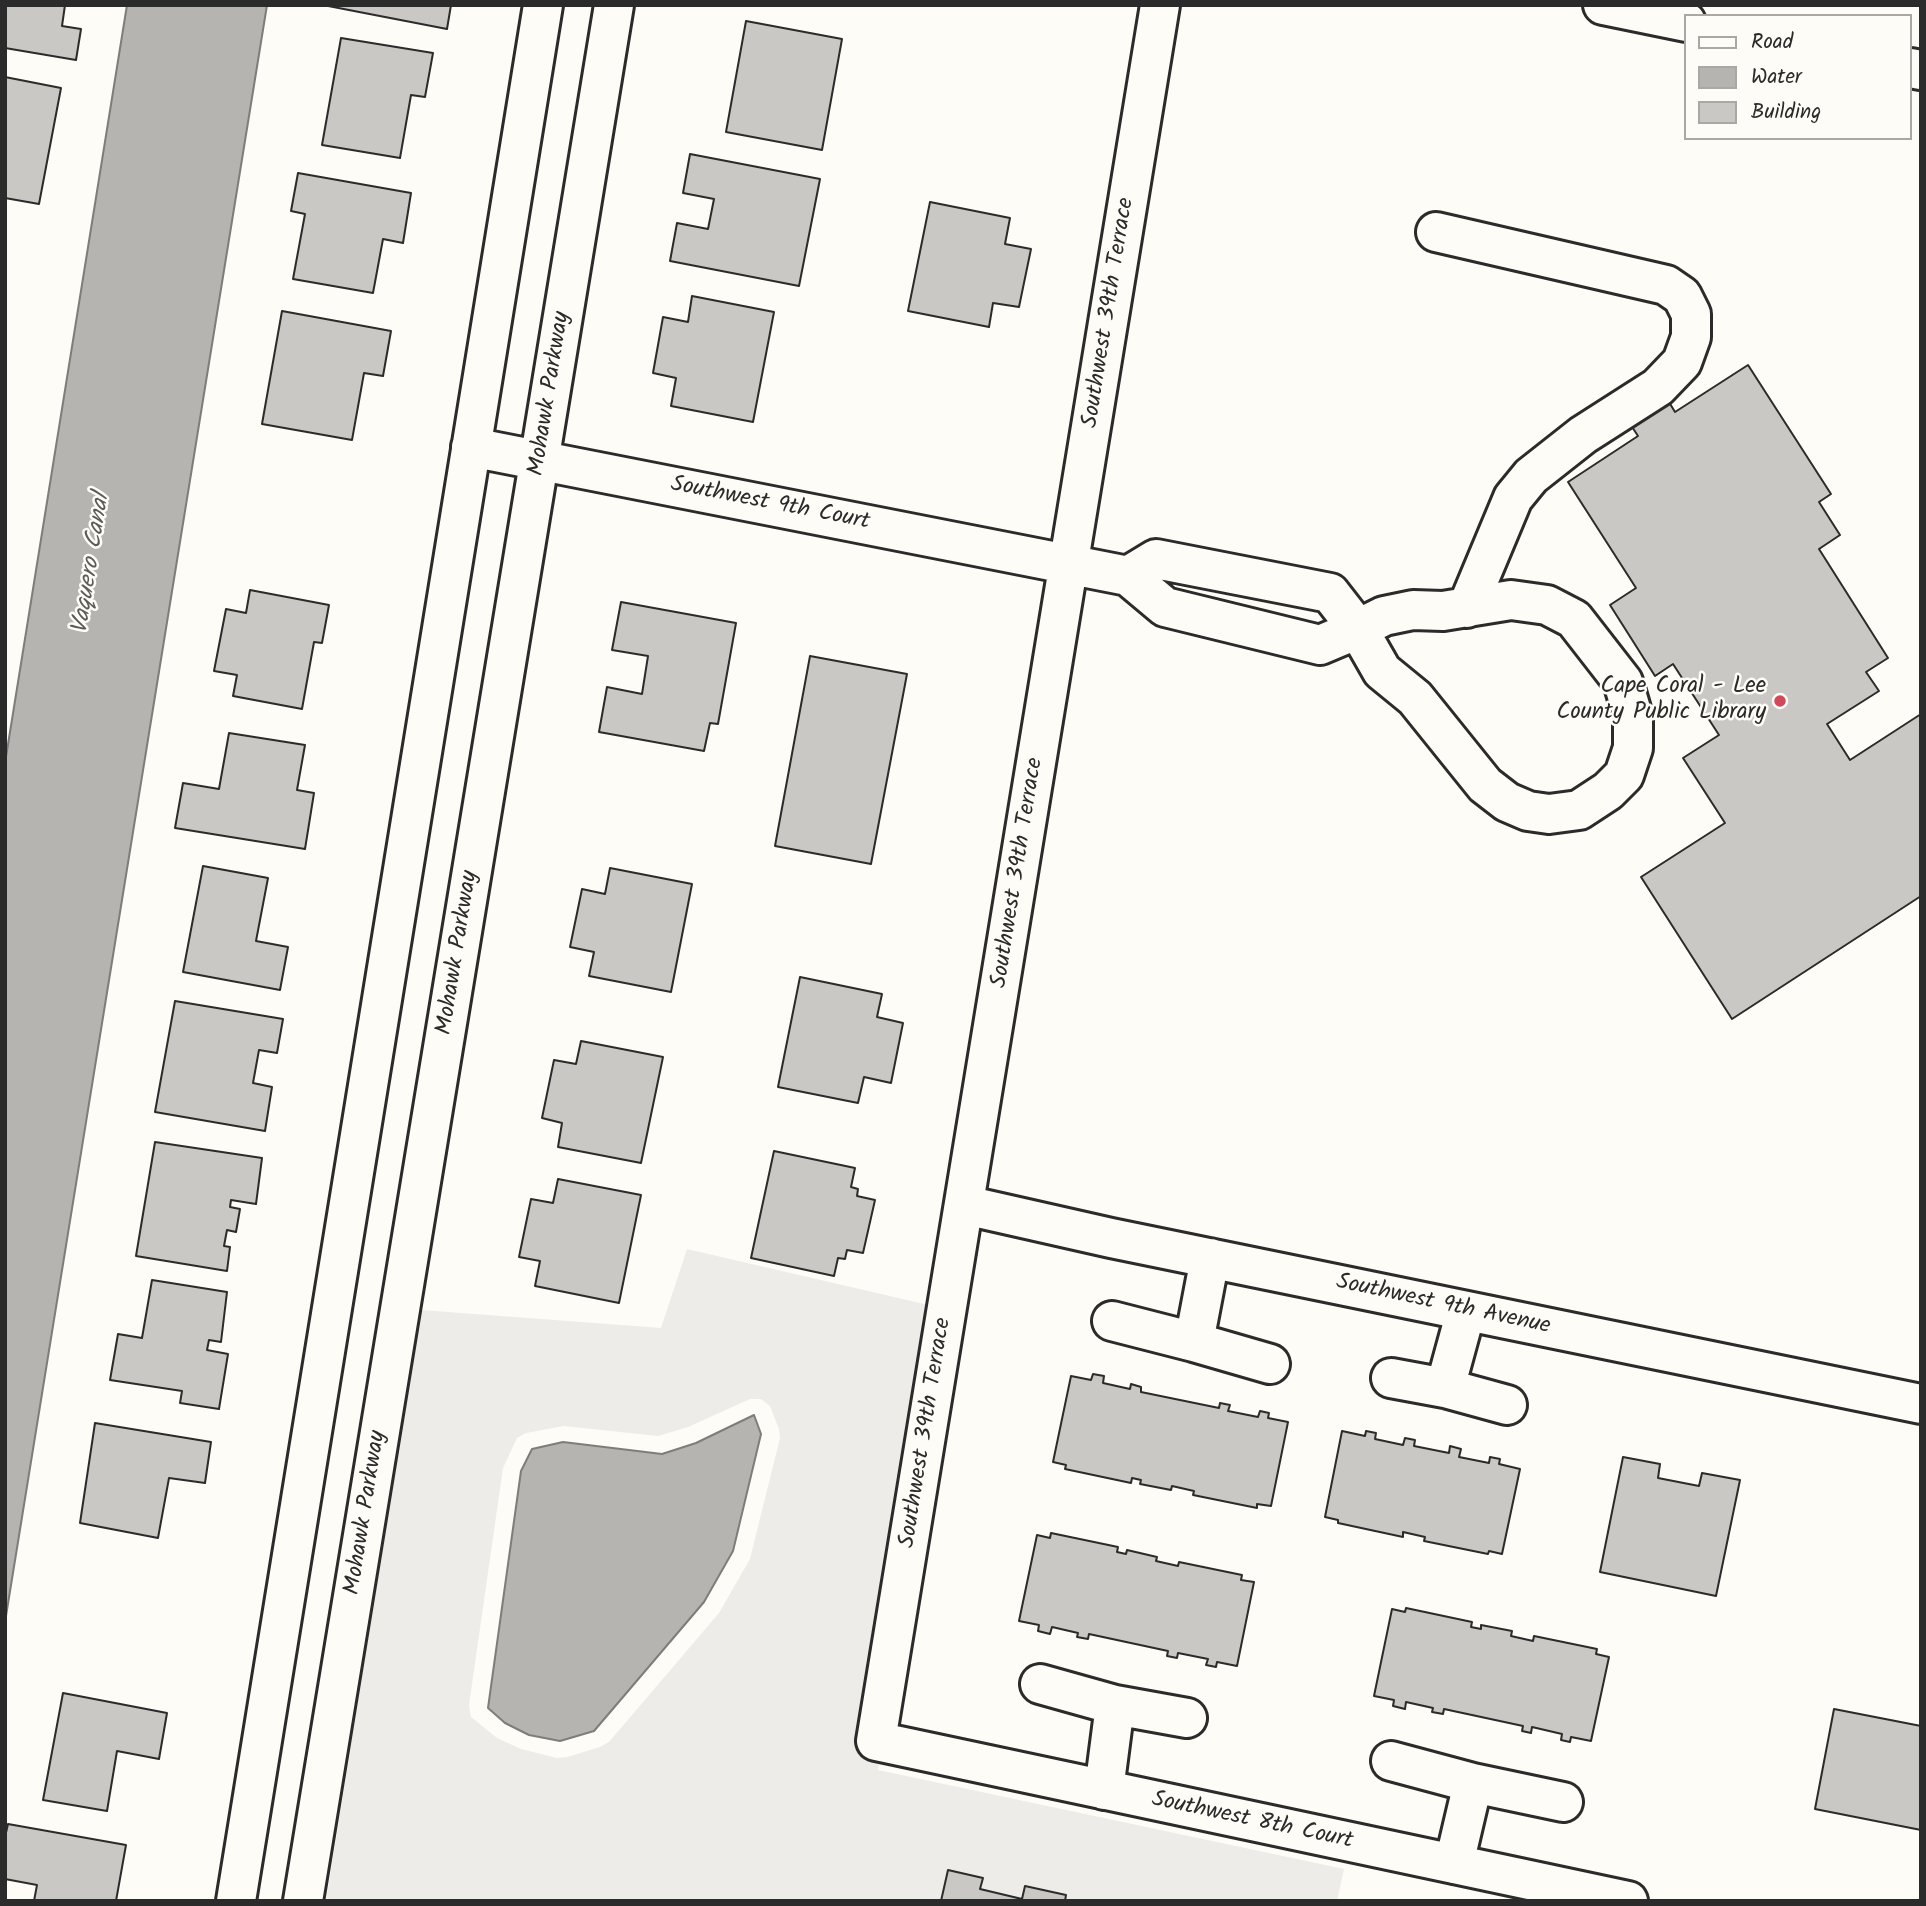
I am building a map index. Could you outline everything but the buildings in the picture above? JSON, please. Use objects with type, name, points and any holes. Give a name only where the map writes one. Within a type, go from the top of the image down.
[{"type":"street","points":[[236,1901],[543,5]]},
{"type":"street","name":"Mohawk Parkway","points":[[303,1901],[614,5]]},
{"type":"street","name":"Southwest 39th Terrace","points":[[876,1741],[1160,5]]},
{"type":"street","points":[[1603,5],[1685,22]]},
{"type":"street","points":[[1436,232],[1666,285],[1682,296],[1691,313],[1691,337],[1682,362],[1658,387],[1583,435],[1531,477],[1513,498],[1467,608]]},
{"type":"street","name":"Southwest 9th Court","points":[[471,447],[1128,576]]},
{"type":"street","points":[[1358,628],[1330,593],[1156,559],[1128,576],[1165,607],[1320,645],[1358,628],[1384,616],[1413,610],[1443,611],[1511,600],[1547,605],[1574,620],[1623,682],[1633,716],[1633,748],[1624,775],[1608,791],[1578,810],[1549,814],[1528,811],[1507,802],[1485,785],[1415,698],[1382,671],[1358,628]]},
{"type":"street","name":"Southwest 9th Avenue","points":[[965,1205],[1921,1404]]},
{"type":"street","points":[[1194,1342],[1210,1258]]},
{"type":"street","points":[[1445,1388],[1466,1311]]},
{"type":"street","points":[[1112,1321],[1270,1364]]},
{"type":"street","points":[[1391,1378],[1445,1388],[1507,1405]]},
{"type":"street","points":[[1041,1684],[1115,1705],[1187,1718]]},
{"type":"street","points":[[1104,1790],[1115,1705]]},
{"type":"street","name":"Southwest 8th Court","points":[[876,1741],[1628,1901]]},
{"type":"street","points":[[1391,1761],[1472,1783],[1563,1802]]},
{"type":"street","points":[[1454,1864],[1472,1783]]},
{"type":"shaded area","points":[[687,1249],[950,1310],[878,1770],[1344,1869],[1337,1901],[326,1901],[421,1310],[661,1328]],"holes":[[[750,1399],[761,1399],[770,1406],[780,1438],[750,1559],[719,1613],[609,1742],[600,1747],[557,1758],[521,1749],[497,1738],[471,1717],[469,1705],[503,1468],[517,1438],[526,1433],[564,1426],[658,1436],[688,1427]]]},
{"type":"water","name":"Vaquero Canal","points":[[127,5],[267,5],[5,1622],[5,763]]},
{"type":"water","points":[[754,1415],[761,1434],[733,1551],[704,1602],[594,1731],[560,1741],[529,1735],[505,1723],[488,1708],[521,1471],[532,1449],[563,1442],[662,1454],[696,1443]]},
{"type":"place","name":"Cape Coral - Lee County Public Library","points":[[1780,701]]}]
